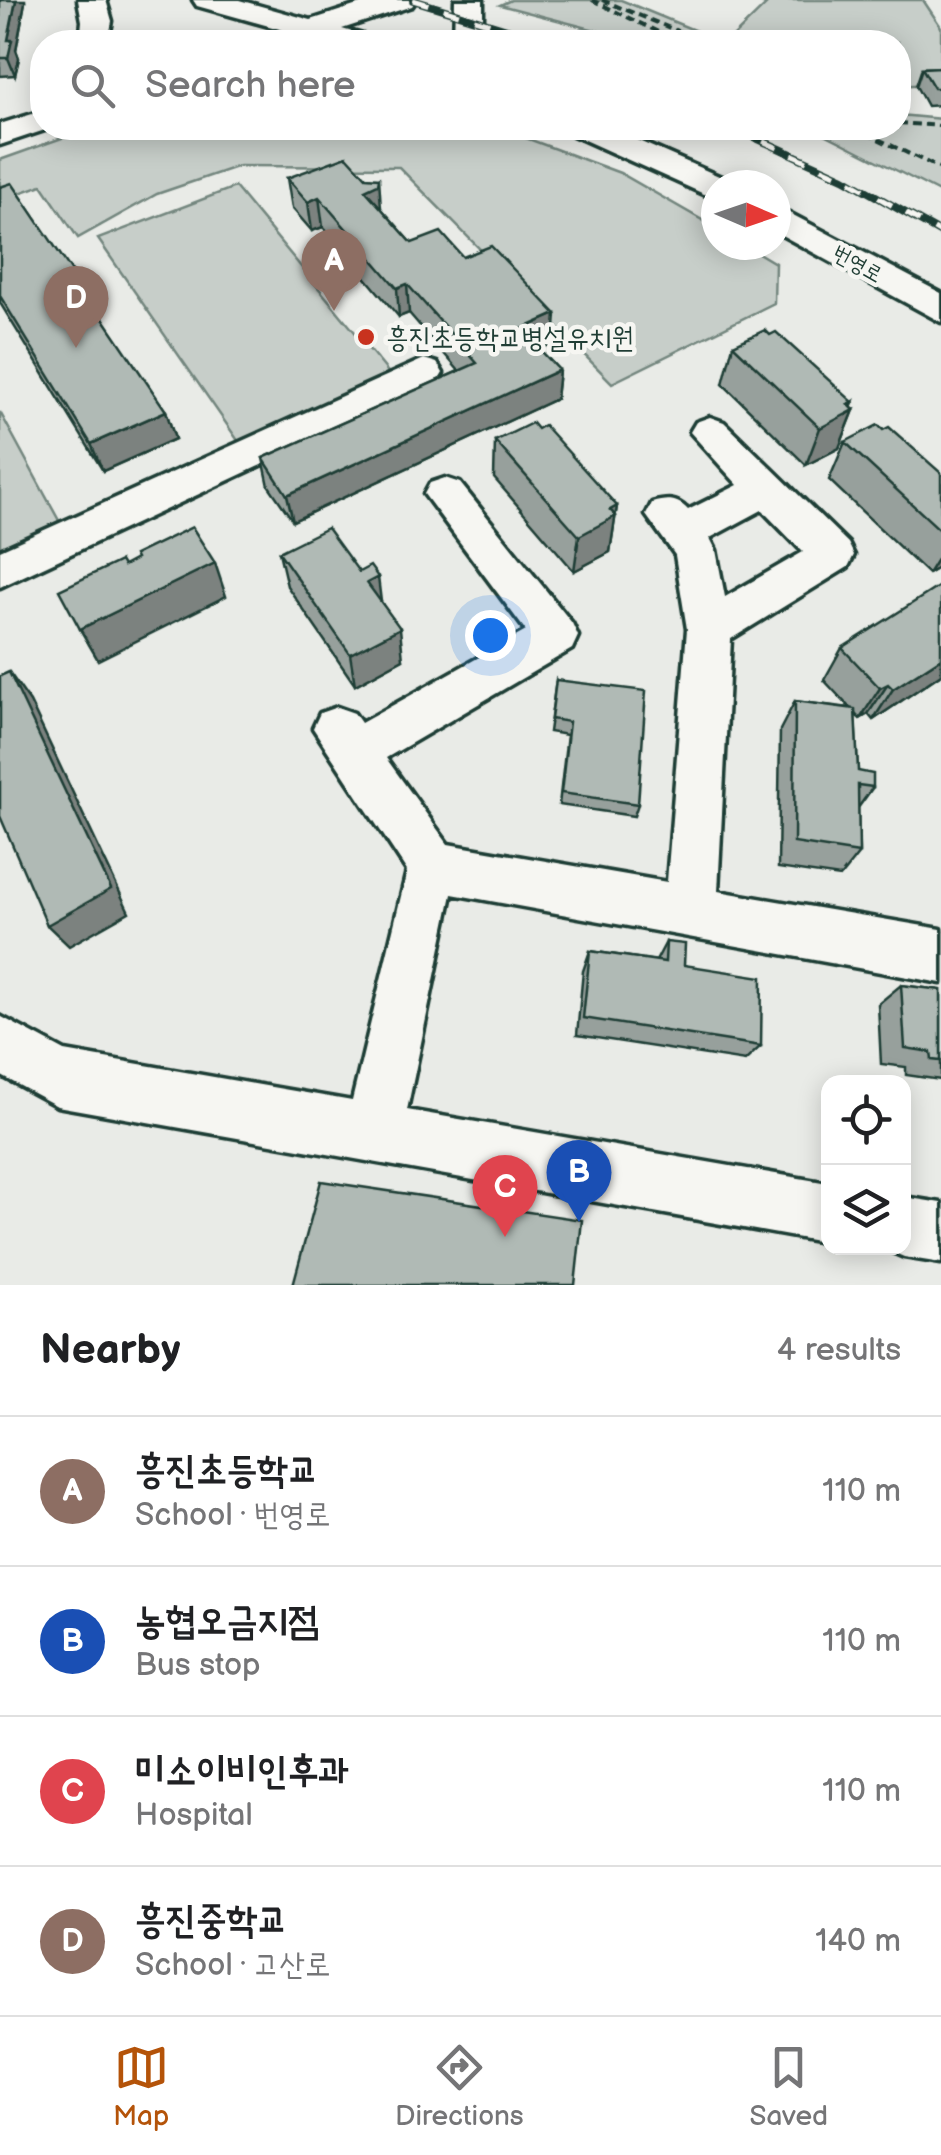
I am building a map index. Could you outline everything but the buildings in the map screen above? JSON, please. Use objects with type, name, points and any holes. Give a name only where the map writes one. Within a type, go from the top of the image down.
[{"type":"street","points":[[92,0],[96,30]]},
{"type":"street","points":[[207,0],[317,30]]},
{"type":"street","points":[[311,30],[402,0]]},
{"type":"street","points":[[469,0],[469,30]]},
{"type":"street","points":[[0,134],[30,124]]},
{"type":"street","points":[[611,140],[701,180]]},
{"type":"street","name":"번영로","points":[[791,225],[941,308]]},
{"type":"street","points":[[0,568],[424,373]]},
{"type":"street","points":[[709,628],[834,556],[710,432]]},
{"type":"street","points":[[690,912],[709,628],[695,550],[675,524],[767,489]]},
{"type":"street","points":[[444,494],[556,636],[346,740],[433,866],[941,956]]},
{"type":"street","points":[[373,1133],[433,866]]},
{"type":"street","points":[[0,1044],[57,1078],[821,1213]]},
{"type":"street","points":[[911,1227],[941,1233]]},
{"type":"path","points":[[592,0],[655,30]]},
{"type":"path","points":[[602,0],[675,30]]},
{"type":"path","points":[[911,124],[941,126]]},
{"type":"path","points":[[881,140],[941,169]]},
{"type":"shaded area","points":[[511,0],[621,0],[694,30],[595,30],[500,5]]},
{"type":"shaded area","points":[[755,0],[923,0],[941,27],[941,83],[911,85],[911,30],[740,30],[766,5]]},
{"type":"shaded area","points":[[911,116],[941,119],[941,193],[837,140],[911,140]]},
{"type":"shaded area","points":[[56,140],[531,140],[620,173],[701,219],[701,260],[775,263],[774,303],[612,383],[399,167],[239,166],[157,194],[78,238],[42,185],[0,200],[0,160]]},
{"type":"shaded area","points":[[235,187],[392,377],[241,445],[98,239]]},
{"type":"shaded area","points":[[0,412],[63,528],[0,556]]},
{"type":"railway","points":[[413,0],[510,30]]},
{"type":"railway","points":[[760,140],[844,178],[941,233]]},
{"type":"place","name":"흥진초등학교","points":[[334,311]]},
{"type":"place","name":"흥진초등학교병설유치원","points":[[366,337]]},
{"type":"place","name":"흥진중학교","points":[[76,348]]},
{"type":"place","name":"농협오금지점","points":[[579,1222]]},
{"type":"place","name":"미소이비인후과","points":[[505,1237]]}]
